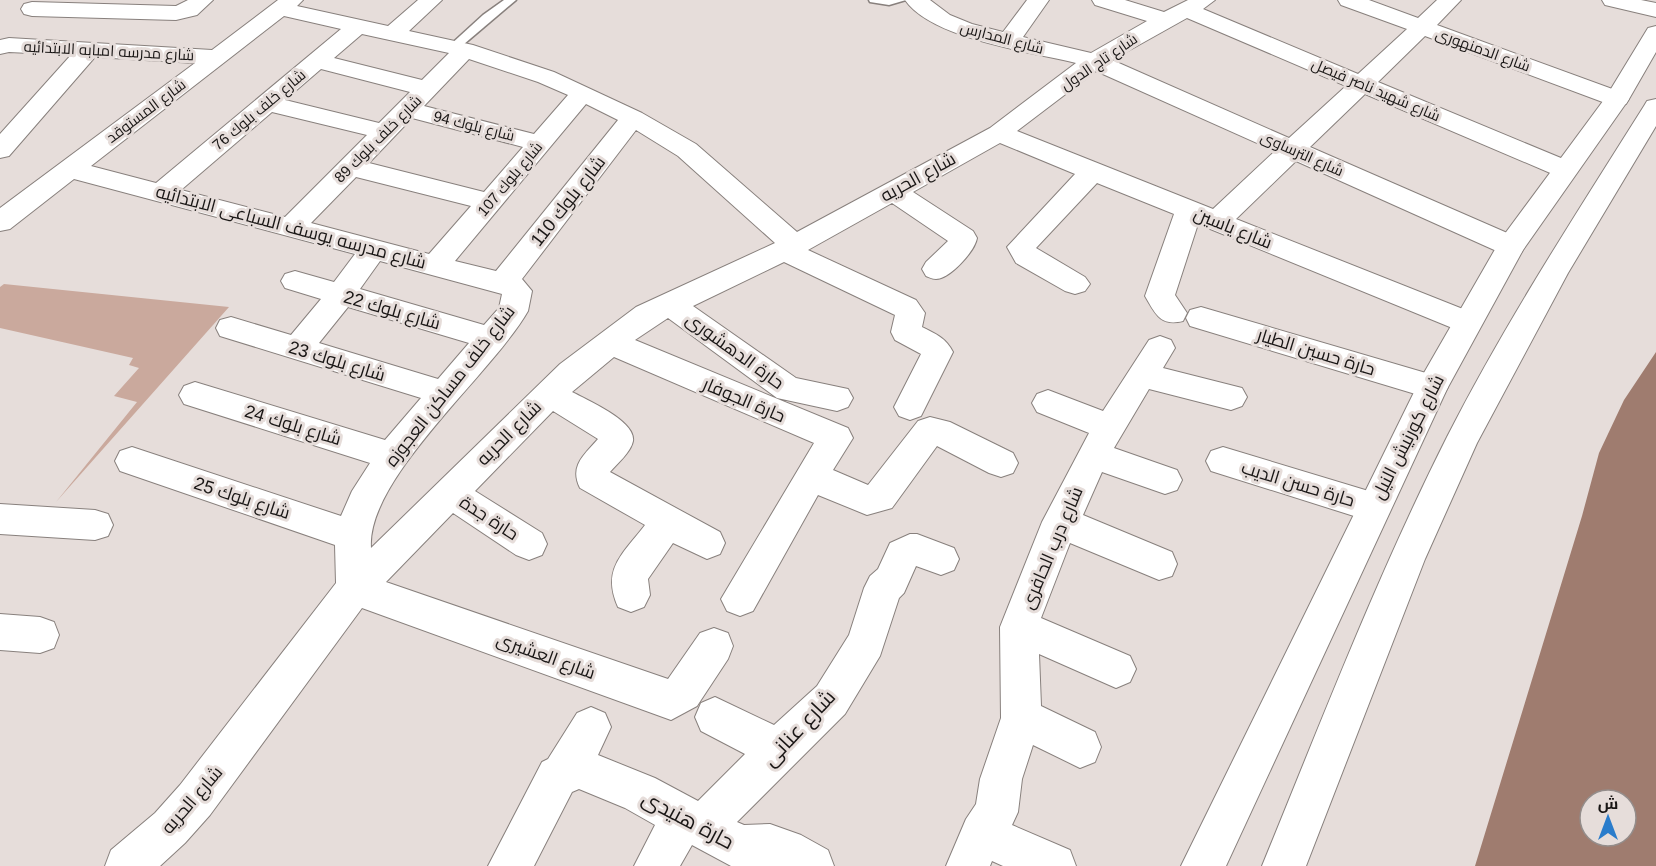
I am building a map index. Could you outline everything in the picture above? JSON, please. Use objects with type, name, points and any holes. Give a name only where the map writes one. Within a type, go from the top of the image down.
[{"type":"street","points":[[0,40],[36,4],[182,12],[194,8],[202,0]]},
{"type":"street","points":[[392,34],[431,0]]},
{"type":"street","name":"شارع المدارس","points":[[916,0],[942,20],[1009,40],[1094,61]]},
{"type":"street","points":[[1009,40],[1038,0]]},
{"type":"street","points":[[1103,0],[1165,20]]},
{"type":"street","name":"شارع الدمنهورى","points":[[1349,0],[1617,99]]},
{"type":"street","points":[[1217,221],[1450,0]]},
{"type":"street","points":[[1613,0],[1656,10]]},
{"type":"street","points":[[286,5],[357,27],[459,49],[536,73],[633,118],[687,150],[789,247],[906,308],[910,313],[906,332],[934,347],[938,352],[910,407]]},
{"type":"street","name":"شارع المستوقد","points":[[0,222],[286,5]]},
{"type":"street","name":"شارع تاج الدول","points":[[999,133],[1094,61],[1196,5]]},
{"type":"street","name":"شارع شهيد ناصر فيصل","points":[[1196,5],[1362,84],[1564,169]]},
{"type":"street","name":"شارع خلف بلوك 76","points":[[161,193],[357,27]]},
{"type":"street","name":"شارع كورنيش النيل","points":[[1203,866],[1432,387],[1510,246],[1617,99],[1656,33]]},
{"type":"street","name":"شارع مدرسه امبابه الابتدائيه","points":[[0,47],[9,45],[90,48],[218,57]]},
{"type":"street","points":[[0,150],[90,48]]},
{"type":"street","name":"شارع خلف بلوك 89","points":[[291,227],[427,89],[459,49]]},
{"type":"street","name":"شارع الترساوى","points":[[1094,61],[1510,246]]},
{"type":"street","points":[[316,62],[427,89]]},
{"type":"street","name":"شارع بلوك 107","points":[[436,266],[583,93]]},
{"type":"street","points":[[267,103],[384,132]]},
{"type":"street","points":[[1284,866],[1407,559],[1462,440],[1554,272],[1656,106]]},
{"type":"street","name":"شارع بلوك 94","points":[[407,109],[540,143]]},
{"type":"street","name":"شارع بلوك 110","points":[[508,285],[633,118]]},
{"type":"street","name":"شارع ياسين","points":[[999,133],[1467,323]]},
{"type":"street","name":"شارع الحريه","points":[[127,866],[170,828],[195,800],[355,588],[571,373],[647,315],[789,247],[999,133]]},
{"type":"street","points":[[350,167],[490,202]]},
{"type":"street","name":"شارع مدرسه يوسف السباعى الابتدائيه","points":[[70,169],[508,285]]},
{"type":"street","points":[[1075,284],[1026,256],[1021,247],[1093,171]]},
{"type":"street","points":[[893,191],[963,238],[962,244],[936,269]]},
{"type":"street","name":"حارة حسين الطيار","points":[[1189,209],[1160,296],[1187,315],[1432,387]]},
{"type":"street","points":[[297,349],[340,296],[373,250]]},
{"type":"street","name":"شارع بلوك 22","points":[[295,281],[490,338]]},
{"type":"street","name":"شارع خلف مساكن العجوزه","points":[[355,588],[352,535],[364,502],[392,456],[513,311],[517,291],[508,285]]},
{"type":"street","name":"حارة الدهشورى","points":[[670,304],[788,389],[837,398]]},
{"type":"street","name":"شارع بلوك 23","points":[[231,328],[444,393]]},
{"type":"street","name":"حارة الجوفار","points":[[611,343],[836,438],[811,476],[781,506],[740,598]]},
{"type":"street","name":"شارع درب الحافرى","points":[[974,850],[996,812],[1001,779],[1021,718],[1018,627],[1060,522],[1101,441],[1150,361],[1231,397]]},
{"type":"street","points":[[550,394],[615,433],[616,441],[592,469],[594,480],[707,543]]},
{"type":"street","name":"شارع بلوك 24","points":[[195,395],[392,456]]},
{"type":"street","points":[[1048,403],[1101,441],[1165,480]]},
{"type":"street","points":[[811,476],[867,500],[880,498],[930,430],[939,431],[1001,464]]},
{"type":"street","name":"شارع بلوك 25","points":[[132,461],[352,535]]},
{"type":"street","name":"حارة حسن الديب","points":[[1223,461],[1373,507]]},
{"type":"street","name":"حارة جدة","points":[[449,492],[529,544]]},
{"type":"street","points":[[0,519],[95,525]]},
{"type":"street","points":[[631,595],[629,575],[669,521]]},
{"type":"street","points":[[1060,522],[1159,564]]},
{"type":"street","name":"شارع عنانى","points":[[656,866],[693,822],[780,750],[831,700],[866,643],[883,588],[891,581],[903,554],[910,550],[917,550],[941,559]]},
{"type":"street","name":"شارع العشيرى","points":[[355,588],[671,700],[683,692],[714,646]]},
{"type":"street","points":[[1018,627],[1116,669]]},
{"type":"street","points":[[0,632],[40,635]]},
{"type":"street","points":[[715,717],[780,750]]},
{"type":"street","points":[[1021,718],[1080,747]]},
{"type":"street","points":[[510,866],[549,790],[557,777],[564,772],[591,727]]},
{"type":"street","name":"حارة هنيدى","points":[[564,772],[579,768],[640,793],[741,848],[758,844],[774,846],[795,861]]},
{"type":"street","points":[[974,850],[1053,866]]},
{"type":"lane","points":[[459,49],[487,17],[511,0]]},
{"type":"lane","points":[[874,0],[889,2],[901,0]]},
{"type":"shaded area","points":[[4,284],[229,307],[56,502],[137,402],[114,396],[139,368],[129,365],[133,358],[0,328],[0,287]]},
{"type":"shaded area","points":[[1656,352],[1656,866],[1475,866],[1582,516],[1599,453],[1624,400]]}]
